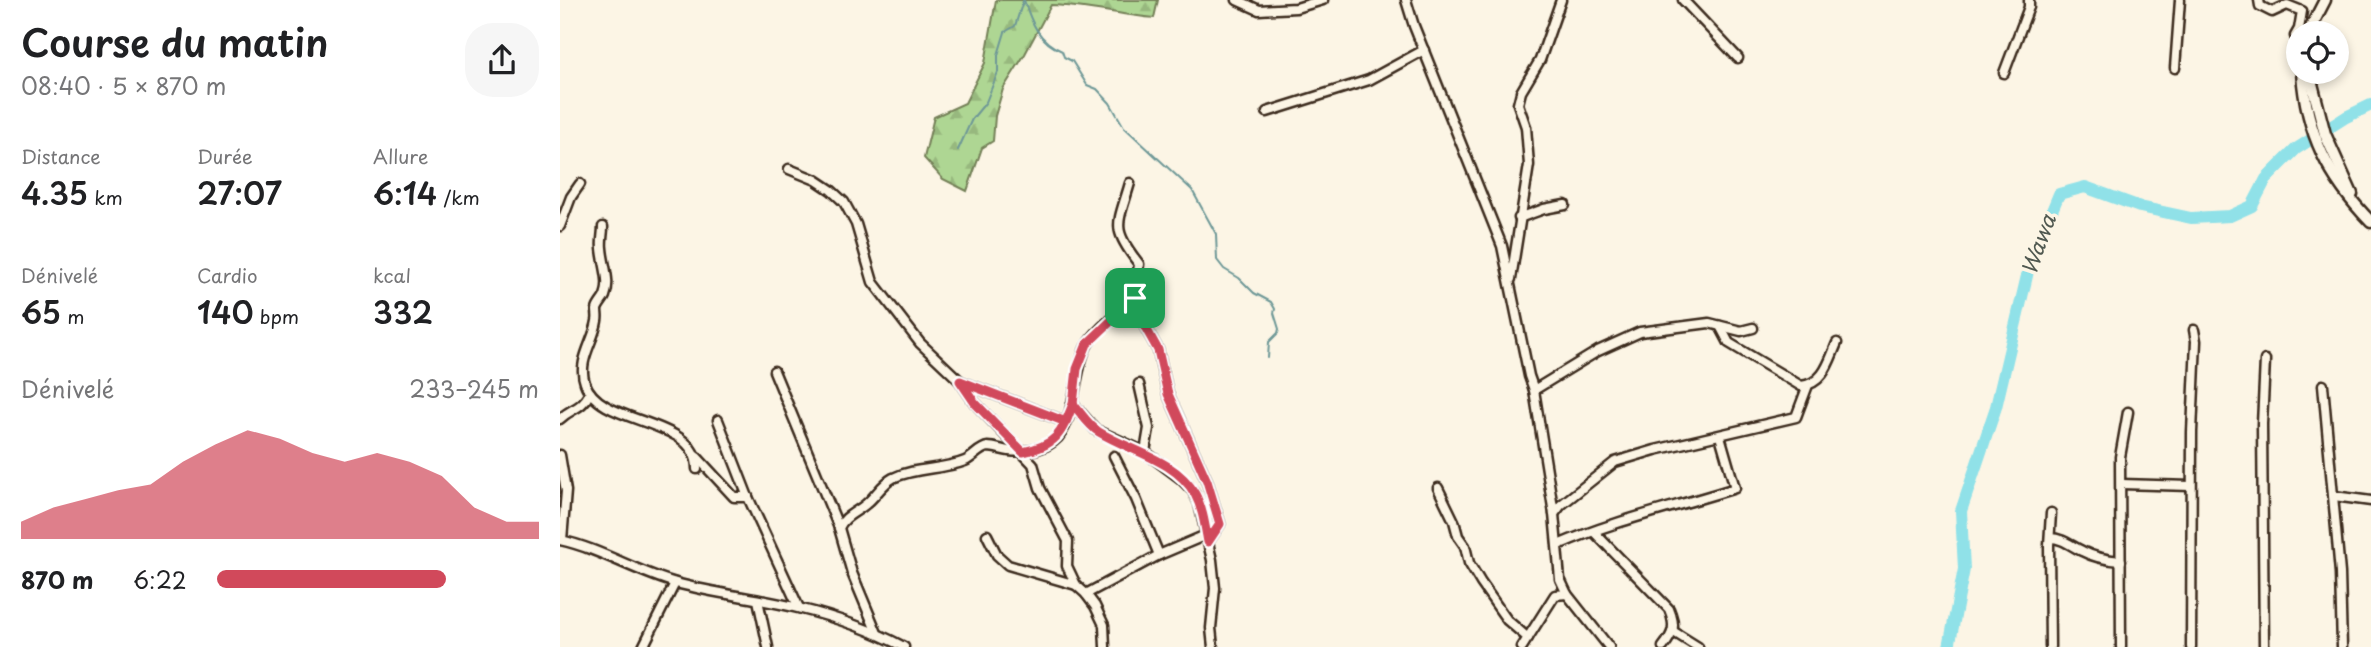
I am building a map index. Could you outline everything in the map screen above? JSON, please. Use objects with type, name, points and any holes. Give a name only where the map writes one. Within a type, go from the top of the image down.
[{"type":"main road","points":[[2314,21],[2325,0]]},
{"type":"main road","points":[[2304,84],[2311,127],[2321,137]]},
{"type":"main road","points":[[2312,84],[2321,121],[2321,137],[2333,176],[2371,222]]},
{"type":"street","points":[[1237,0],[1259,10],[1296,8],[1323,0]]},
{"type":"street","points":[[1406,0],[1502,246],[1534,390],[1554,514],[1560,579],[1555,595],[1522,647]]},
{"type":"street","points":[[1510,284],[1529,165],[1527,127],[1518,104],[1521,92],[1540,60],[1561,0]]},
{"type":"street","points":[[1683,0],[1738,58]]},
{"type":"street","points":[[2004,73],[2029,0]]},
{"type":"street","points":[[2175,68],[2180,0]]},
{"type":"street","points":[[2259,0],[2260,6],[2272,12],[2287,5],[2302,11],[2300,21]]},
{"type":"street","points":[[1267,112],[1369,80],[1424,50]]},
{"type":"street","points":[[789,169],[816,180],[844,202],[856,223],[873,282],[920,343],[960,381],[975,403],[1032,464],[1040,488],[1068,541],[1068,566],[1076,585],[1086,594],[1104,625],[1105,647]]},
{"type":"street","points":[[1086,594],[1159,555],[1207,539],[1220,524],[1207,481],[1168,394],[1158,350],[1138,314],[1135,298],[1139,264],[1119,237],[1119,221],[1130,183]]},
{"type":"street","points":[[560,226],[571,197],[580,184]]},
{"type":"street","points":[[1519,218],[1565,205]]},
{"type":"street","points":[[603,227],[601,246],[607,280],[605,296],[598,307],[597,322],[587,348],[584,382],[596,398],[637,421],[647,422],[679,437],[734,496],[748,498]]},
{"type":"street","points":[[839,528],[842,521],[867,503],[892,479],[917,470],[967,461],[981,449],[989,447],[1023,452],[1054,441],[1073,404],[1077,369],[1087,344],[1135,298]]},
{"type":"street","points":[[1534,390],[1598,351],[1640,332],[1709,323],[1741,331],[1753,328]]},
{"type":"street","points":[[1720,326],[1729,343],[1801,386],[1808,386],[1825,372],[1837,343]]},
{"type":"street","points":[[2190,647],[2191,486],[2196,341],[2194,330]]},
{"type":"street","points":[[2263,647],[2262,424],[2265,360]]},
{"type":"street","points":[[775,371],[839,528],[852,573],[877,633]]},
{"type":"street","points":[[960,381],[1066,422]]},
{"type":"street","points":[[1139,384],[1149,428],[1145,452]]},
{"type":"street","points":[[2323,385],[2340,573],[2342,647]]},
{"type":"street","points":[[1554,514],[1561,505],[1615,462],[1796,417],[1808,386]]},
{"type":"street","points":[[560,419],[576,410],[590,393]]},
{"type":"street","points":[[1073,404],[1096,430],[1145,452],[1193,491],[1199,503],[1215,588],[1211,628],[1213,647]]},
{"type":"street","points":[[2121,647],[2120,457],[2128,412]]},
{"type":"street","points":[[718,419],[748,498],[799,608]]},
{"type":"street","points":[[1558,545],[1623,520],[1735,488],[1720,436]]},
{"type":"street","points":[[560,455],[566,491],[561,540],[675,583],[799,608],[877,633],[904,647]]},
{"type":"street","points":[[1114,456],[1136,499],[1159,555]]},
{"type":"street","points":[[697,457],[697,469]]},
{"type":"street","points":[[2121,484],[2191,486]]},
{"type":"street","points":[[1438,488],[1458,536],[1465,546],[1469,564],[1507,620],[1528,638]]},
{"type":"street","points":[[2334,496],[2371,501]]},
{"type":"street","points":[[2050,647],[2051,513]]},
{"type":"street","points":[[1594,532],[1669,609],[1674,621],[1674,632],[1663,647]]},
{"type":"street","points":[[987,535],[997,555],[1008,565],[1076,585]]},
{"type":"street","points":[[2050,538],[2063,540],[2104,560],[2121,561]]},
{"type":"street","points":[[1560,579],[1567,594],[1609,647]]},
{"type":"street","points":[[643,647],[675,583]]},
{"type":"street","points":[[1555,595],[1567,594]]},
{"type":"street","points":[[758,600],[768,647]]},
{"type":"street","points":[[1674,632],[1698,647]]},
{"type":"green space","points":[[996,0],[1158,0],[1154,18],[1051,5],[1003,89],[995,116],[993,141],[982,148],[967,191],[943,179],[924,158],[934,117],[965,103],[985,63]]},
{"type":"waterway","points":[[1024,0],[1042,37],[1072,61],[1087,85],[1097,89],[1110,103],[1124,127],[1192,190],[1216,234],[1217,260],[1224,269],[1239,278],[1254,293],[1271,302],[1279,329],[1269,342],[1268,358]]},
{"type":"waterway","points":[[958,150],[972,119],[986,102],[998,72],[998,55],[1005,32],[1015,26],[1023,1]]},
{"type":"waterway","name":"Wawa","points":[[1949,647],[1964,569],[1961,511],[1996,407],[2030,263],[2059,194],[2085,187],[2140,207],[2191,218],[2230,216],[2252,206],[2266,179],[2296,149],[2346,117],[2371,105]]},
{"type":"route","points":[[1135,298],[1087,344],[1077,369],[1073,404],[1066,422],[960,381],[975,403],[1023,452],[1054,441],[1060,435],[1066,422],[1073,404],[1096,430],[1145,452],[1193,491],[1199,503],[1208,542],[1220,524],[1207,481],[1168,394],[1158,350],[1138,314],[1135,298]]}]
